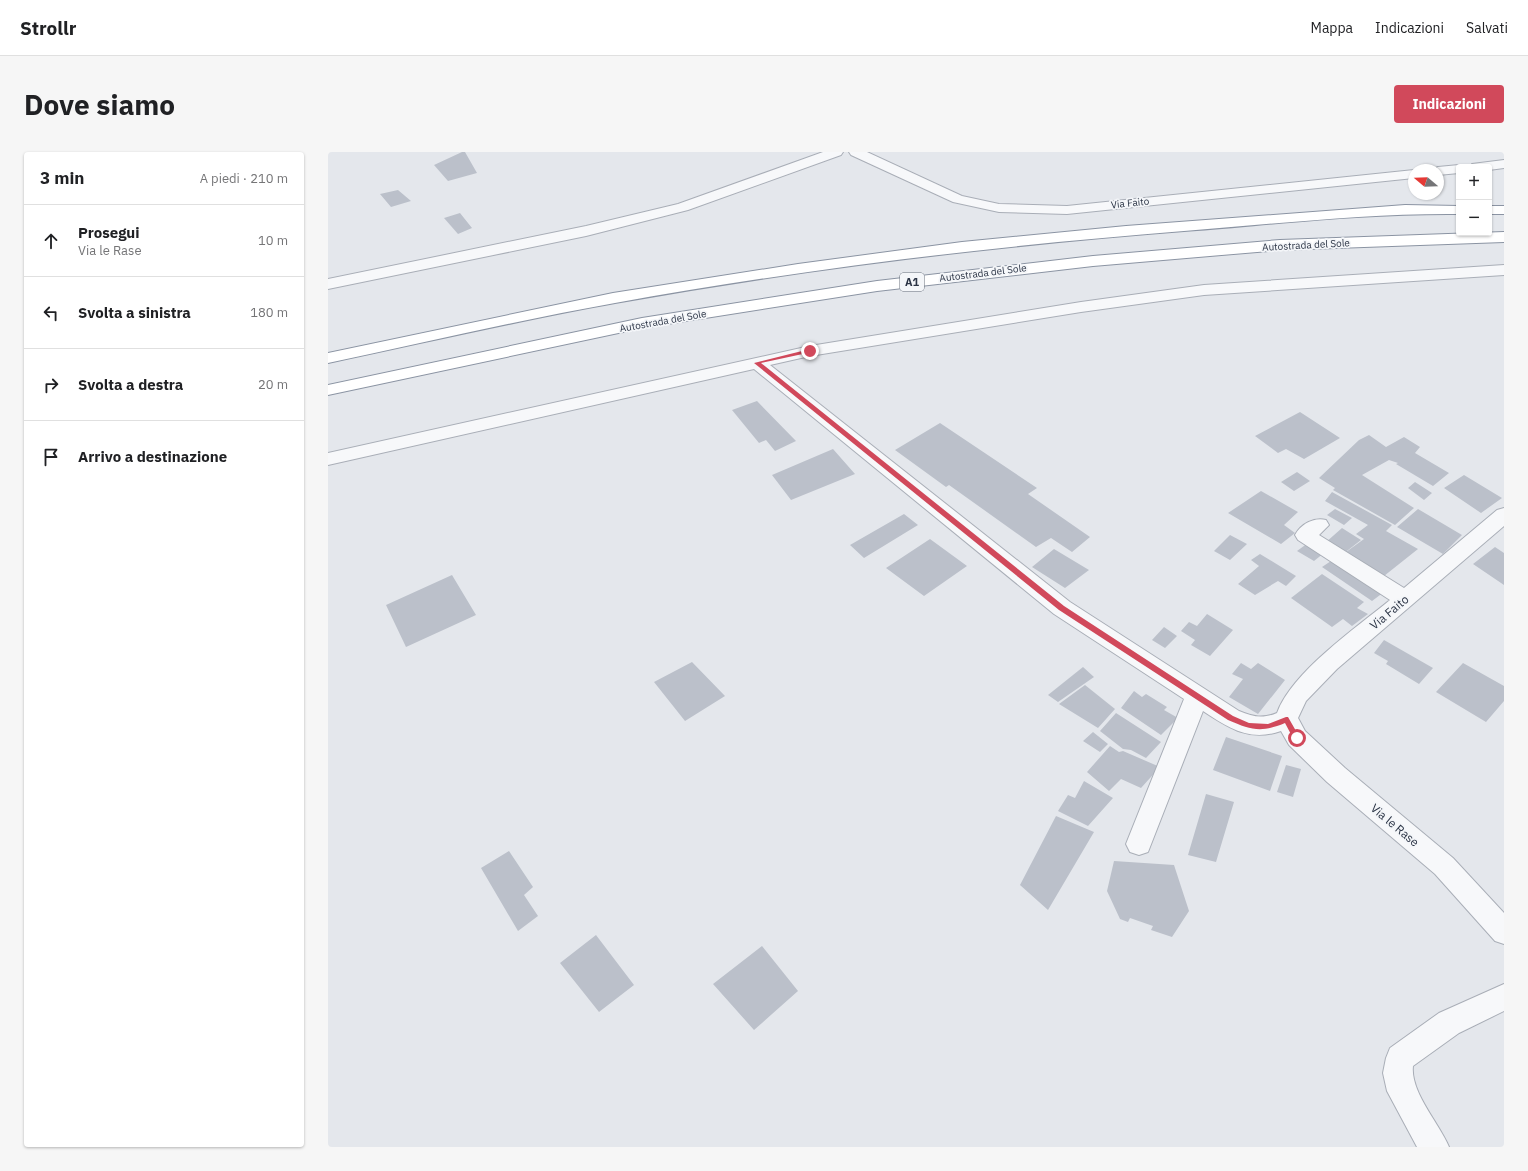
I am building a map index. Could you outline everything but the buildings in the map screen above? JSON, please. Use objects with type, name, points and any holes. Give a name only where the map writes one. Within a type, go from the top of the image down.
[{"type":"highway","name":"A1","points":[[328,358],[613,298],[798,269],[962,247],[1126,231],[1405,209],[1456,210]]},
{"type":"highway","points":[[1492,210],[1504,210]]},
{"type":"highway","name":"Autostrada del Sole","points":[[328,390],[642,323],[877,286],[1093,261],[1272,246],[1504,237]]},
{"type":"street","points":[[328,284],[586,231],[683,207],[836,152]]},
{"type":"street","name":"Via Faito","points":[[856,152],[958,199],[999,208],[1067,210],[1408,175]]},
{"type":"street","points":[[1492,165],[1504,164]]},
{"type":"street","points":[[1444,170],[1456,169]]},
{"type":"street","points":[[328,459],[810,351],[1081,306],[1204,290],[1504,270]]},
{"type":"street","points":[[757,363],[1062,608],[1231,718],[1249,726],[1268,727],[1286,719]]},
{"type":"street","name":"Via Faito","points":[[1286,719],[1298,694],[1307,685],[1504,515]]},
{"type":"street","points":[[1319,525],[1305,536],[1405,599]]},
{"type":"street","points":[[1139,844],[1197,696]]},
{"type":"street","name":"Via le Rase","points":[[1286,719],[1297,738],[1336,775],[1444,866],[1504,932]]},
{"type":"street","points":[[1434,1147],[1402,1091],[1398,1073],[1400,1058],[1449,1023],[1504,997]]},
{"type":"route","points":[[810,351],[757,363],[1062,608],[1231,718],[1249,726],[1268,727],[1286,719],[1297,738]]}]
